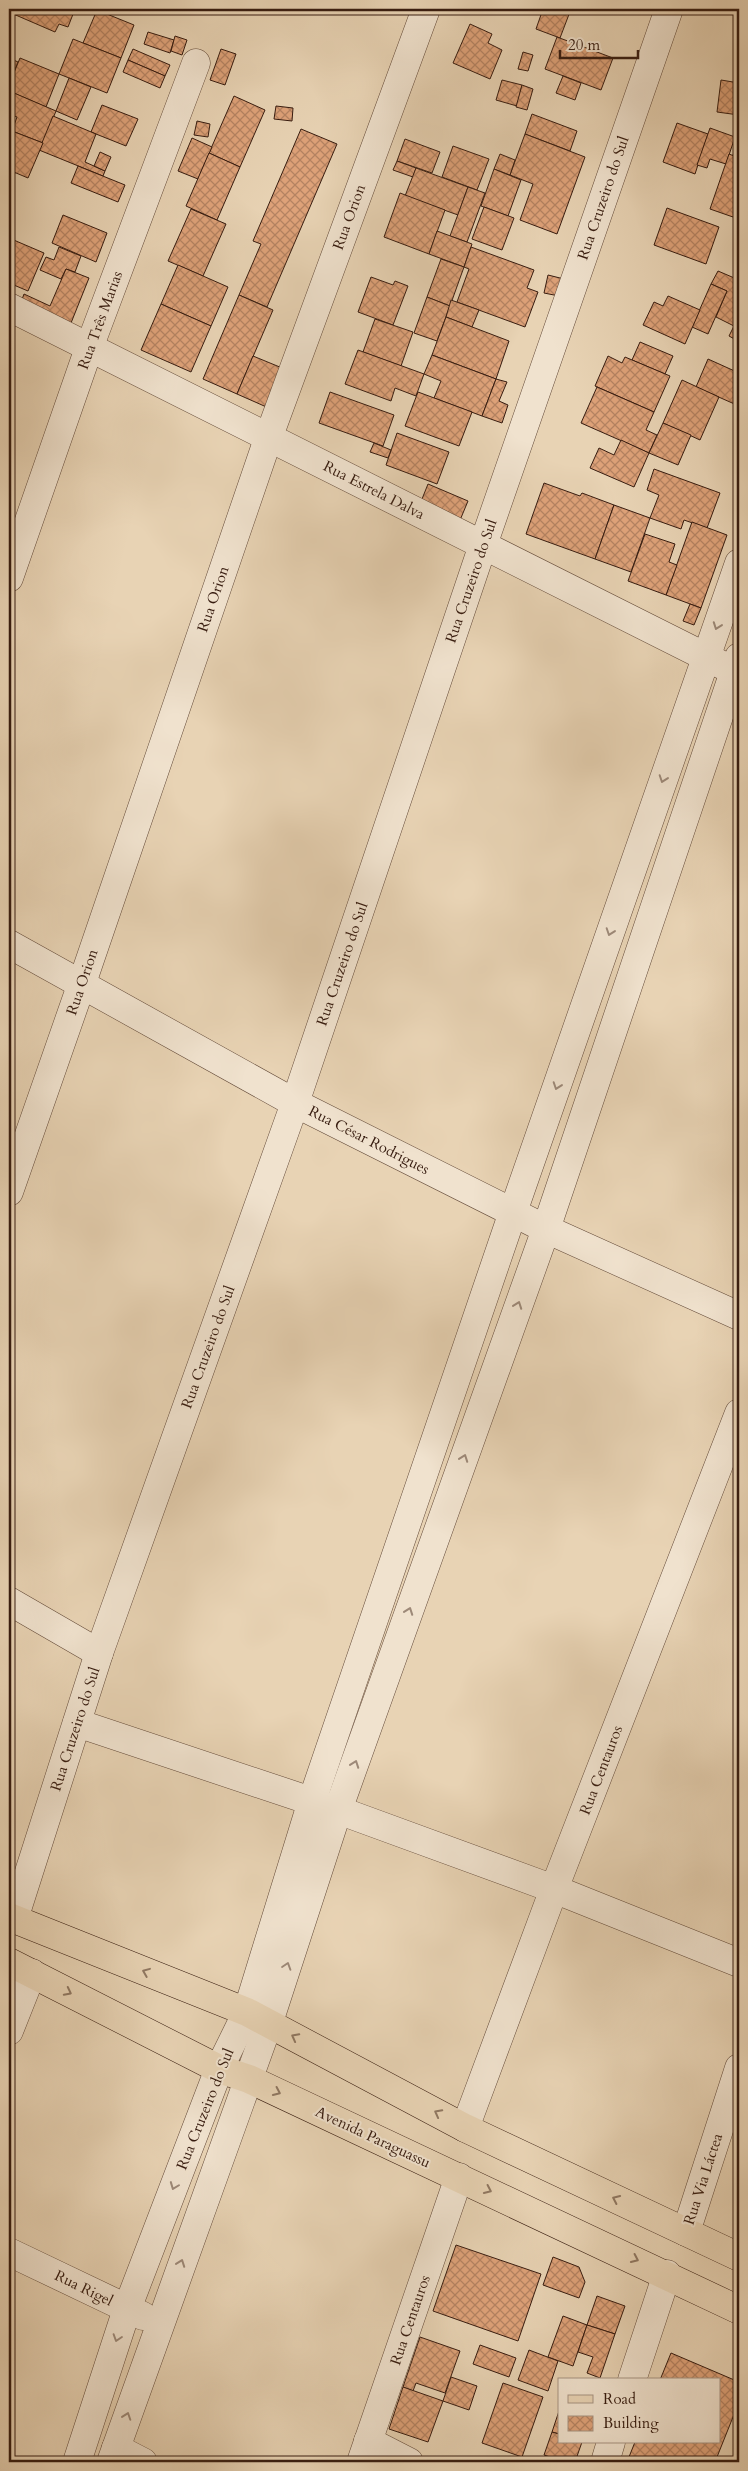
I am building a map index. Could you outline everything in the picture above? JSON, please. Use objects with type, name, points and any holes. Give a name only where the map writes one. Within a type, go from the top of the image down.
[{"type":"main road","points":[[11,1918],[258,2017],[465,2128],[739,2257]]},
{"type":"main road","name":"Avenida Paraguassu","points":[[20,1968],[219,2069],[249,2078],[667,2274],[739,2310]]},
{"type":"street","name":"Rua Orion","points":[[9,1192],[268,436],[426,9]]},
{"type":"street","name":"Rua Cruzeiro do Sul","points":[[11,1918],[99,1653],[295,1103],[483,545],[669,9]]},
{"type":"street","name":"Rua Três Marias","points":[[9,578],[90,348],[196,63]]},
{"type":"street","name":"Rua Estrela Dalva","points":[[9,307],[706,657],[738,667]]},
{"type":"street","name":"Rua Cruzeiro do Sul","points":[[113,2455],[159,2322],[249,2078],[258,2017],[312,1802],[512,1212],[739,563]]},
{"type":"street","name":"Rua Cruzeiro do Sul","points":[[77,2462],[127,2309],[219,2069],[258,2017],[338,1810],[546,1229],[738,667]]},
{"type":"street","points":[[642,841],[673,853]]},
{"type":"street","name":"Rua César Rodrigues","points":[[9,944],[295,1103],[546,1229],[739,1316]]},
{"type":"street","name":"Rua Centauros","points":[[465,2128],[554,1889],[739,1413]]},
{"type":"street","points":[[424,1473],[454,1486]]},
{"type":"street","points":[[9,1601],[99,1653]]},
{"type":"street","points":[[77,1723],[338,1810],[554,1889],[739,1963]]},
{"type":"street","points":[[9,2031],[20,1968]]},
{"type":"street","name":"Rua Via Láctea","points":[[686,2232],[739,2068]]},
{"type":"street","name":"Rua Centauros","points":[[365,2452],[459,2177]]},
{"type":"street","name":"Rua Rigel","points":[[9,2252],[127,2309],[159,2322]]},
{"type":"street","points":[[633,2378],[667,2274]]},
{"type":"street","points":[[605,2462],[610,2444]]},
{"type":"street","points":[[365,2452],[409,2462]]},
{"type":"street","points":[[113,2455],[143,2462]]},
{"type":"building","points":[[12,9],[75,9],[68,27],[59,24],[55,32],[11,13]]},
{"type":"building","points":[[543,9],[571,9],[560,38],[536,29]]},
{"type":"building","points":[[97,10],[134,25],[121,58],[83,43]]},
{"type":"building","points":[[470,24],[492,34],[488,43],[502,50],[490,79],[453,63]]},
{"type":"building","points":[[148,32],[174,40],[170,53],[144,44]]},
{"type":"building","points":[[175,36],[187,40],[182,55],[171,51]]},
{"type":"building","points":[[557,37],[613,58],[601,90],[545,69]]},
{"type":"building","points":[[73,39],[121,58],[107,93],[59,74]]},
{"type":"building","points":[[133,49],[170,65],[165,76],[128,60]]},
{"type":"building","points":[[221,49],[236,54],[225,85],[210,80]]},
{"type":"building","points":[[523,52],[533,55],[528,71],[518,69]]},
{"type":"building","points":[[9,58],[18,62],[9,84]]},
{"type":"building","points":[[20,58],[59,74],[46,107],[9,91],[9,85]]},
{"type":"building","points":[[128,60],[165,76],[160,88],[123,72]]},
{"type":"building","points":[[563,76],[581,83],[575,100],[556,93]]},
{"type":"building","points":[[69,78],[91,87],[77,120],[56,111]]},
{"type":"building","points":[[502,80],[522,85],[517,106],[496,100]]},
{"type":"building","points":[[721,80],[739,83],[739,115],[717,112]]},
{"type":"building","points":[[522,85],[533,89],[527,110],[516,107]]},
{"type":"building","points":[[14,93],[56,111],[43,143],[12,131],[17,117],[9,114],[9,106]]},
{"type":"building","points":[[234,96],[265,110],[240,167],[209,153]]},
{"type":"building","points":[[102,105],[138,119],[126,146],[91,132]]},
{"type":"building","points":[[276,106],[293,108],[292,121],[274,119]]},
{"type":"building","points":[[532,114],[577,131],[570,151],[525,134]]},
{"type":"building","points":[[53,116],[96,134],[85,162],[105,171],[103,176],[39,150]]},
{"type":"building","points":[[197,121],[210,124],[208,137],[194,135]]},
{"type":"building","points":[[677,123],[708,134],[695,174],[663,162]]},
{"type":"building","points":[[710,128],[735,137],[726,164],[710,159],[707,168],[697,165]]},
{"type":"building","points":[[301,129],[337,144],[267,307],[239,295],[261,244],[253,241]]},
{"type":"building","points":[[12,131],[43,143],[28,178],[9,170],[9,139]]},
{"type":"building","points":[[525,134],[585,157],[557,234],[520,220],[533,184],[510,175]]},
{"type":"building","points":[[739,136],[739,158],[733,155]]},
{"type":"building","points":[[192,138],[212,147],[198,179],[178,171]]},
{"type":"building","points":[[405,139],[440,152],[432,173],[397,161]]},
{"type":"building","points":[[453,146],[489,159],[477,190],[442,177]]},
{"type":"building","points":[[100,152],[111,157],[105,171],[94,166]]},
{"type":"building","points":[[209,153],[240,167],[217,220],[186,206]]},
{"type":"building","points":[[500,154],[515,160],[510,175],[494,169]]},
{"type":"building","points":[[729,154],[739,158],[739,199],[733,217],[710,209]]},
{"type":"building","points":[[397,161],[416,168],[413,177],[393,170]]},
{"type":"building","points":[[78,166],[125,185],[118,202],[71,183]]},
{"type":"building","points":[[416,168],[468,187],[458,215],[405,196]]},
{"type":"building","points":[[494,169],[521,180],[508,216],[481,206]]},
{"type":"building","points":[[9,170],[15,173],[9,187]]},
{"type":"building","points":[[468,187],[485,193],[467,242],[450,236]]},
{"type":"building","points":[[400,193],[445,210],[429,254],[384,237]]},
{"type":"building","points":[[484,207],[514,218],[502,250],[472,239]]},
{"type":"building","points":[[667,208],[719,227],[706,264],[654,245]]},
{"type":"building","points":[[191,209],[226,224],[203,276],[168,261]]},
{"type":"building","points":[[63,215],[107,233],[96,262],[52,243]]},
{"type":"building","points":[[437,231],[472,244],[464,267],[429,254]]},
{"type":"building","points":[[9,238],[44,253],[28,291],[9,283]]},
{"type":"building","points":[[59,247],[81,256],[75,272],[66,269],[61,279],[40,270],[46,257],[54,260]]},
{"type":"building","points":[[471,247],[534,270],[527,288],[538,292],[525,327],[457,302],[469,269],[464,267]]},
{"type":"building","points":[[441,259],[464,267],[450,306],[427,297]]},
{"type":"building","points":[[178,265],[228,287],[211,326],[161,304]]},
{"type":"building","points":[[66,269],[89,278],[71,323],[21,302],[24,294],[50,306]]},
{"type":"building","points":[[718,271],[739,280],[738,341],[729,336],[734,326],[716,317],[727,291],[711,284]]},
{"type":"building","points":[[548,275],[564,279],[559,296],[544,293]]},
{"type":"building","points":[[371,277],[393,285],[395,281],[408,286],[393,325],[358,312]]},
{"type":"building","points":[[711,284],[727,291],[708,334],[692,327]]},
{"type":"building","points":[[239,295],[273,310],[237,394],[203,379]]},
{"type":"building","points":[[668,296],[700,310],[685,344],[643,325],[654,302],[663,306]]},
{"type":"building","points":[[427,297],[450,306],[437,341],[414,333]]},
{"type":"building","points":[[451,300],[479,310],[472,327],[446,317]]},
{"type":"building","points":[[161,304],[211,326],[191,372],[141,350]]},
{"type":"building","points":[[446,317],[509,341],[496,379],[432,355]]},
{"type":"building","points":[[375,319],[413,332],[401,366],[363,352]]},
{"type":"building","points":[[640,342],[673,356],[665,374],[632,360]]},
{"type":"building","points":[[358,350],[424,374],[416,396],[395,388],[391,401],[345,384]]},
{"type":"building","points":[[432,355],[496,379],[482,416],[434,398],[441,381],[424,374]]},
{"type":"building","points":[[253,356],[287,370],[271,409],[237,394]]},
{"type":"building","points":[[608,356],[622,363],[625,357],[670,376],[654,412],[595,386]]},
{"type":"building","points":[[708,359],[739,373],[739,406],[696,387]]},
{"type":"building","points":[[496,379],[507,382],[499,401],[508,405],[502,423],[482,416]]},
{"type":"building","points":[[682,380],[719,397],[700,440],[663,423]]},
{"type":"building","points":[[597,387],[654,412],[646,430],[657,435],[649,453],[581,423]]},
{"type":"building","points":[[330,392],[394,415],[383,446],[319,423]]},
{"type":"building","points":[[418,392],[472,412],[459,446],[405,426]]},
{"type":"building","points":[[663,423],[691,435],[678,465],[649,453]]},
{"type":"building","points":[[397,433],[449,452],[437,484],[386,465]]},
{"type":"building","points":[[621,440],[649,453],[634,487],[590,468],[599,448],[614,455]]},
{"type":"building","points":[[374,443],[391,450],[388,458],[370,452]]},
{"type":"building","points":[[654,469],[720,493],[707,528],[684,520],[681,529],[650,518],[659,495],[647,490]]},
{"type":"building","points":[[544,483],[580,496],[582,493],[614,505],[595,559],[526,534]]},
{"type":"building","points":[[428,484],[468,501],[458,525],[418,509]]},
{"type":"building","points":[[614,505],[650,518],[631,572],[595,559]]},
{"type":"building","points":[[692,522],[727,535],[701,608],[666,595]]},
{"type":"building","points":[[645,534],[675,544],[669,562],[677,565],[666,595],[628,581]]},
{"type":"building","points":[[690,604],[701,608],[694,625],[683,621]]},
{"type":"building","points":[[456,2245],[541,2274],[518,2341],[433,2311]]},
{"type":"building","points":[[553,2257],[579,2267],[585,2282],[579,2298],[543,2285]]},
{"type":"building","points":[[597,2296],[625,2306],[615,2334],[587,2325]]},
{"type":"building","points":[[563,2316],[587,2325],[573,2366],[548,2357]]},
{"type":"building","points":[[587,2325],[615,2334],[600,2378],[587,2373],[593,2357],[578,2352]]},
{"type":"building","points":[[420,2337],[460,2351],[445,2393],[416,2383],[413,2391],[403,2387]]},
{"type":"building","points":[[480,2345],[516,2358],[509,2377],[473,2364]]},
{"type":"building","points":[[529,2350],[558,2361],[548,2391],[518,2380]]},
{"type":"building","points":[[671,2353],[739,2382],[739,2402],[715,2462],[627,2462],[634,2444],[720,2444],[720,2378],[661,2378]]},
{"type":"building","points":[[451,2377],[477,2386],[469,2410],[443,2401]]},
{"type":"building","points":[[503,2383],[543,2397],[522,2457],[482,2443]]},
{"type":"building","points":[[403,2387],[443,2401],[428,2442],[389,2429]]},
{"type":"building","points":[[558,2414],[558,2434],[552,2432]]},
{"type":"building","points":[[552,2432],[558,2434],[558,2444],[581,2444],[575,2462],[566,2462],[544,2455]]}]
